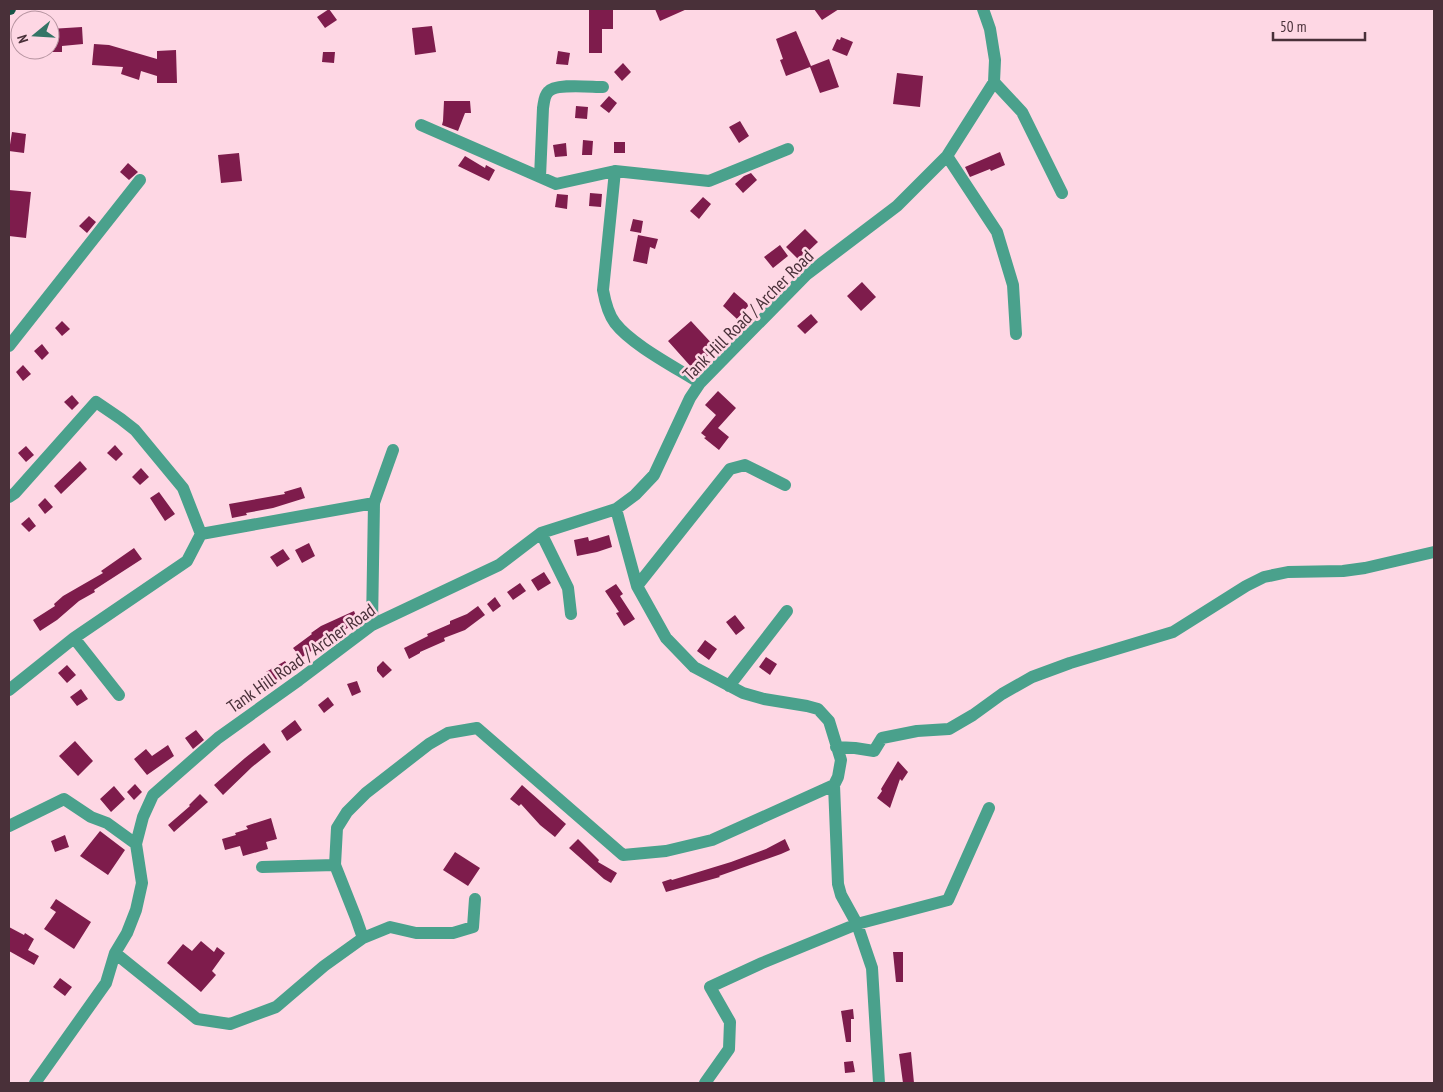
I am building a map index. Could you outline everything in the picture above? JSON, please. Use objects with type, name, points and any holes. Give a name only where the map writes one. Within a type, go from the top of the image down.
[{"type":"street","points":[[983,9],[990,29],[995,60],[994,82],[1022,112],[1062,193]]},
{"type":"street","name":"Tank Hill Road / Archer Road","points":[[35,1083],[106,983],[115,953],[127,933],[136,910],[142,883],[136,844],[153,795],[218,738],[372,625],[499,565],[541,533],[616,509],[635,495],[654,475],[690,398],[700,383],[806,275],[897,206],[947,156],[994,82]]},
{"type":"street","points":[[540,177],[543,108],[548,92],[557,87],[603,87]]},
{"type":"street","points":[[421,125],[556,184],[615,171],[709,181],[788,150]]},
{"type":"street","points":[[947,156],[997,232],[1013,285],[1016,334]]},
{"type":"street","points":[[615,171],[603,290],[606,305],[614,322],[633,340],[700,383]]},
{"type":"street","points":[[9,346],[140,180]]},
{"type":"street","points":[[9,497],[15,494],[96,402],[135,430],[183,488],[201,534],[187,561],[74,638],[9,689]]},
{"type":"street","points":[[372,625],[374,503],[393,450]]},
{"type":"street","points":[[637,586],[730,469],[745,465],[785,485]]},
{"type":"street","points":[[201,534],[374,503]]},
{"type":"street","points":[[616,509],[637,586],[666,638],[694,667],[743,693],[818,709],[829,721],[841,760],[838,777],[834,785],[838,884],[841,895],[857,924],[872,968],[879,1083]]},
{"type":"street","points":[[541,533],[568,588],[571,614]]},
{"type":"street","points":[[836,747],[874,752],[882,738],[917,731],[949,730],[1032,676],[1173,632],[1246,586],[1264,577],[1288,572],[1343,571],[1365,568],[1434,552]]},
{"type":"street","points":[[729,686],[786,611]]},
{"type":"street","points":[[74,638],[119,695]]},
{"type":"street","points":[[363,938],[335,865],[337,828],[347,812],[366,793],[429,744],[448,733],[477,728],[623,854],[666,851],[712,840],[834,785]]},
{"type":"street","points":[[9,826],[64,798],[91,816],[107,823],[136,844]]},
{"type":"street","points":[[705,1083],[728,1049],[730,1022],[710,987],[762,963],[857,924],[948,900],[989,808]]},
{"type":"street","points":[[262,867],[335,865]]},
{"type":"street","points":[[115,953],[197,1019],[230,1024],[276,1007],[324,966],[363,938],[390,927],[416,933],[453,933],[473,927],[475,900]]},
{"type":"building","points":[[329,9],[337,20],[325,28],[317,17]]},
{"type":"building","points":[[589,9],[613,9],[613,29],[602,29],[602,53],[589,53]]},
{"type":"building","points":[[655,9],[687,9],[660,21]]},
{"type":"building","points":[[814,9],[839,9],[822,20]]},
{"type":"building","points":[[432,26],[436,52],[415,55],[412,28]]},
{"type":"building","points":[[82,27],[83,44],[62,46],[62,52],[60,52],[60,28]]},
{"type":"building","points":[[796,31],[811,66],[829,59],[839,87],[820,93],[810,67],[786,76],[780,60],[783,59],[776,39]]},
{"type":"building","points":[[841,37],[853,42],[847,56],[832,50],[837,39],[840,40]]},
{"type":"building","points":[[94,44],[109,45],[157,59],[157,51],[176,50],[177,83],[157,83],[157,76],[141,71],[139,80],[121,74],[123,67],[92,65]]},
{"type":"building","points":[[558,51],[570,53],[568,65],[556,64]]},
{"type":"building","points":[[323,52],[335,52],[334,63],[322,62]]},
{"type":"building","points":[[623,63],[631,72],[622,81],[614,72]]},
{"type":"building","points":[[897,73],[923,76],[920,107],[893,104]]},
{"type":"building","points":[[609,96],[617,103],[609,113],[600,106]]},
{"type":"building","points":[[444,101],[470,101],[471,113],[465,113],[458,131],[442,125]]},
{"type":"building","points":[[576,106],[588,107],[587,119],[575,118]]},
{"type":"building","points":[[740,121],[749,136],[739,143],[729,127]]},
{"type":"building","points":[[12,132],[26,134],[24,153],[9,151]]},
{"type":"building","points":[[583,140],[593,141],[592,155],[582,155]]},
{"type":"building","points":[[614,142],[625,142],[625,153],[614,153]]},
{"type":"building","points":[[566,143],[567,156],[555,157],[553,145]]},
{"type":"building","points":[[1000,152],[1005,165],[970,177],[965,167]]},
{"type":"building","points":[[239,153],[242,181],[221,183],[218,155]]},
{"type":"building","points":[[465,156],[485,168],[486,165],[495,170],[489,181],[458,166]]},
{"type":"building","points":[[128,163],[138,172],[129,180],[120,172]]},
{"type":"building","points":[[751,173],[757,180],[743,193],[735,184]]},
{"type":"building","points":[[9,190],[31,192],[26,238],[9,236]]},
{"type":"building","points":[[590,193],[602,194],[601,207],[589,206]]},
{"type":"building","points":[[557,194],[568,195],[567,209],[555,207]]},
{"type":"building","points":[[703,197],[711,204],[699,219],[690,211]]},
{"type":"building","points":[[89,216],[96,222],[87,233],[79,226]]},
{"type":"building","points":[[633,219],[643,221],[641,233],[630,231]]},
{"type":"building","points":[[805,229],[818,242],[799,260],[786,247]]},
{"type":"building","points":[[638,235],[658,239],[655,249],[650,247],[647,264],[633,261]]},
{"type":"building","points":[[780,245],[788,256],[773,268],[764,257]]},
{"type":"building","points":[[862,282],[876,297],[861,311],[847,296]]},
{"type":"building","points":[[734,292],[749,305],[737,319],[723,306]]},
{"type":"building","points":[[811,314],[818,322],[805,334],[797,326]]},
{"type":"building","points":[[62,321],[70,329],[62,336],[55,328]]},
{"type":"building","points":[[691,321],[716,348],[693,369],[668,341]]},
{"type":"building","points":[[42,344],[49,353],[42,360],[34,351]]},
{"type":"building","points":[[23,365],[31,374],[23,381],[16,372]]},
{"type":"building","points":[[718,391],[736,408],[718,428],[729,437],[719,450],[704,438],[706,437],[701,433],[716,415],[705,405]]},
{"type":"building","points":[[72,395],[79,403],[72,410],[64,402]]},
{"type":"building","points":[[115,445],[123,454],[116,461],[107,453]]},
{"type":"building","points":[[26,446],[34,455],[26,462],[18,453]]},
{"type":"building","points":[[80,461],[87,469],[61,494],[54,486]]},
{"type":"building","points":[[141,468],[149,477],[140,485],[132,477]]},
{"type":"building","points":[[301,487],[305,498],[232,518],[229,504],[285,494],[284,492]]},
{"type":"building","points":[[159,492],[175,514],[165,521],[150,498]]},
{"type":"building","points":[[45,498],[53,507],[45,514],[38,505]]},
{"type":"building","points":[[29,517],[36,526],[29,532],[21,524]]},
{"type":"building","points":[[609,535],[612,547],[577,556],[574,540],[588,537],[589,541]]},
{"type":"building","points":[[309,543],[315,556],[302,563],[295,550]]},
{"type":"building","points":[[134,548],[142,559],[94,590],[95,592],[79,601],[57,620],[40,631],[33,620],[55,606],[54,604],[63,596],[103,573],[101,571]]},
{"type":"building","points":[[283,549],[290,559],[277,567],[270,557]]},
{"type":"building","points":[[544,572],[551,583],[538,591],[531,580]]},
{"type":"building","points":[[520,583],[526,591],[513,600],[507,592]]},
{"type":"building","points":[[616,584],[623,594],[620,596],[635,619],[624,626],[616,613],[619,612],[605,591]]},
{"type":"building","points":[[495,597],[501,606],[493,612],[487,604]]},
{"type":"building","points":[[478,606],[485,615],[465,630],[444,638],[445,641],[409,659],[404,648],[428,636],[427,634],[450,624],[450,621],[467,614]]},
{"type":"building","points":[[354,611],[359,623],[341,631],[337,627],[339,632],[301,658],[293,648],[321,626]]},
{"type":"building","points":[[735,615],[745,628],[736,635],[726,622]]},
{"type":"building","points":[[705,640],[717,649],[709,660],[697,651]]},
{"type":"building","points":[[766,657],[777,664],[770,675],[759,667]]},
{"type":"building","points":[[285,661],[291,671],[273,682],[266,672]]},
{"type":"building","points":[[383,661],[392,670],[383,678],[377,671],[377,667]]},
{"type":"building","points":[[67,665],[76,675],[67,683],[58,673]]},
{"type":"building","points":[[357,681],[361,692],[352,696],[347,684]]},
{"type":"building","points":[[81,689],[88,699],[77,706],[70,697]]},
{"type":"building","points":[[328,697],[334,705],[324,713],[318,705]]},
{"type":"building","points":[[295,720],[302,730],[287,741],[281,731]]},
{"type":"building","points":[[196,730],[204,740],[193,749],[185,738]]},
{"type":"building","points":[[75,741],[93,761],[78,776],[59,756]]},
{"type":"building","points":[[264,743],[271,752],[252,767],[223,795],[214,785]]},
{"type":"building","points":[[168,745],[174,756],[147,775],[134,759],[146,749],[152,756]]},
{"type":"building","points":[[898,761],[908,772],[902,781],[900,779],[890,808],[877,798]]},
{"type":"building","points":[[135,784],[142,792],[134,800],[127,792]]},
{"type":"building","points":[[522,785],[566,824],[555,837],[540,825],[521,804],[519,806],[510,799]]},
{"type":"building","points":[[114,786],[125,799],[111,812],[100,799]]},
{"type":"building","points":[[200,794],[208,802],[174,832],[168,825],[190,806]]},
{"type":"building","points":[[271,818],[277,839],[266,842],[268,849],[243,856],[240,846],[225,850],[222,839],[248,829],[246,826]]},
{"type":"building","points":[[100,831],[125,850],[108,875],[80,856]]},
{"type":"building","points":[[65,835],[69,847],[55,852],[51,841]]},
{"type":"building","points":[[578,839],[599,860],[598,862],[617,873],[611,883],[569,848]]},
{"type":"building","points":[[785,839],[790,850],[720,877],[666,892],[662,882],[731,862],[766,849]]},
{"type":"building","points":[[455,852],[480,868],[468,886],[443,870]]},
{"type":"building","points":[[56,899],[91,922],[74,949],[44,929],[56,912],[50,908]]},
{"type":"building","points":[[9,927],[24,935],[25,933],[34,939],[28,950],[39,956],[34,965],[9,951]]},
{"type":"building","points":[[201,941],[214,952],[217,947],[225,953],[212,971],[216,975],[201,992],[167,963],[183,944],[192,951]]},
{"type":"building","points":[[893,952],[903,952],[903,982],[896,982]]},
{"type":"building","points":[[60,978],[72,987],[65,996],[53,987]]},
{"type":"building","points":[[853,1009],[854,1019],[851,1019],[851,1042],[846,1042],[841,1011]]},
{"type":"building","points":[[911,1052],[914,1083],[903,1083],[899,1054]]},
{"type":"building","points":[[853,1061],[855,1072],[845,1073],[844,1062]]}]
